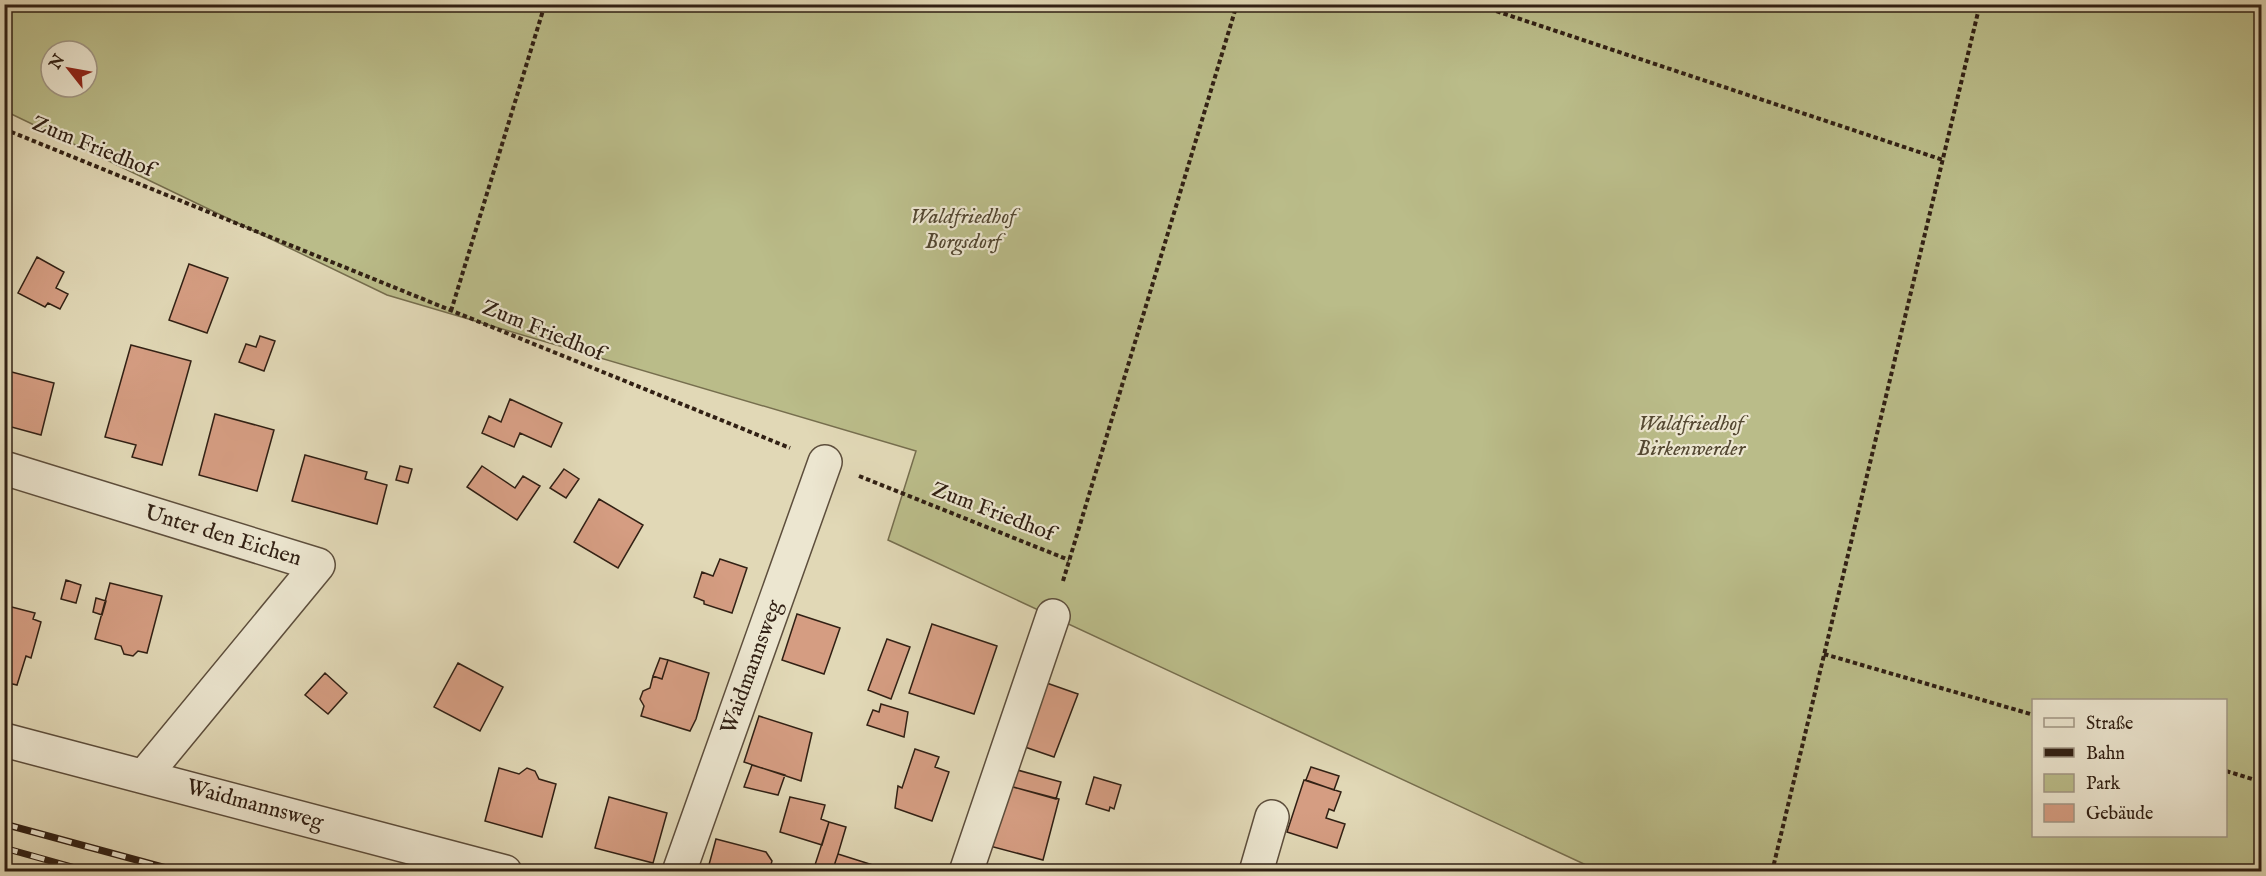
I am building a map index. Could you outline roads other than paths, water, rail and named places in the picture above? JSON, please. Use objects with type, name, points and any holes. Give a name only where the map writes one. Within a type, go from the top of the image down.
[{"type":"street","name":"Waidmannsweg","points":[[679,872],[825,462]]},
{"type":"street","name":"Unter den Eichen","points":[[4,468],[318,565],[144,776]]},
{"type":"street","points":[[966,872],[1053,616]]},
{"type":"street","name":"Waidmannsweg","points":[[4,740],[505,872]]},
{"type":"street","points":[[1256,872],[1272,817]]},
{"type":"railway","points":[[4,824],[181,872]]},
{"type":"railway","points":[[4,848],[90,872]]},
{"type":"park label","name":"Waldfriedhof Borgsdorf","points":[[963,230]]},
{"type":"park label","name":"Waldfriedhof Birkenwerder","points":[[1691,437]]}]
